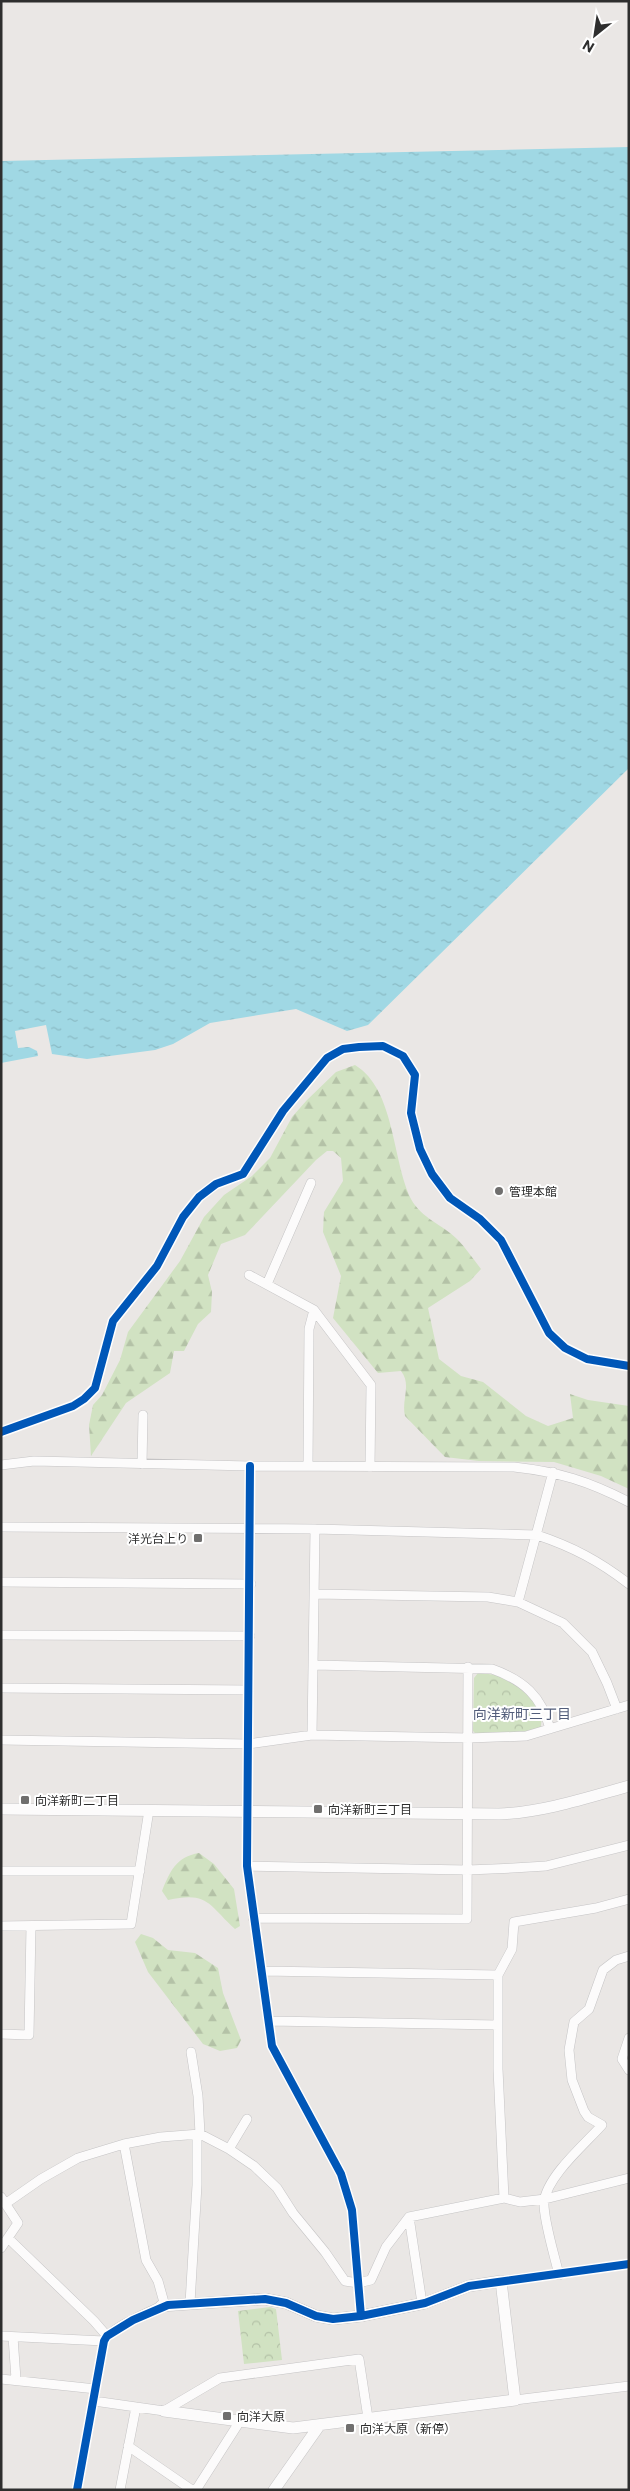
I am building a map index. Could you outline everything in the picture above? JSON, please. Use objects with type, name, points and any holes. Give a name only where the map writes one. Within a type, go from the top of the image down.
[{"type":"street","points":[[1,1432],[73,1406],[84,1399],[95,1388],[113,1321],[157,1266],[184,1217],[199,1197],[216,1184],[243,1174],[283,1111],[327,1058],[344,1049],[359,1047],[383,1046],[403,1056],[415,1075],[412,1114],[420,1149],[432,1174],[450,1198],[480,1220],[501,1240],[549,1333],[565,1348],[587,1359],[629,1366]]},
{"type":"street","points":[[267,1284],[311,1183]]},
{"type":"street","points":[[249,1275],[314,1310],[371,1384],[370,1467]]},
{"type":"street","points":[[308,1466],[309,1329],[314,1310]]},
{"type":"street","points":[[142,1464],[143,1415]]},
{"type":"street","points":[[1,1465],[34,1461],[250,1466],[514,1467],[553,1472],[598,1485],[629,1502]]},
{"type":"street","points":[[250,1466],[251,1584],[247,1866],[253,1918],[263,1971],[272,2046],[341,2174],[352,2210],[361,2316]]},
{"type":"street","points":[[518,1602],[553,1472]]},
{"type":"street","points":[[1,1527],[315,1528],[537,1535],[564,1544],[598,1561],[629,1584]]},
{"type":"street","points":[[312,1735],[315,1528]]},
{"type":"street","points":[[1,1582],[251,1584]]},
{"type":"street","points":[[315,1594],[488,1596],[518,1602],[563,1623],[592,1652],[616,1709]]},
{"type":"street","points":[[1,1635],[250,1636]]},
{"type":"street","points":[[314,1665],[492,1669],[524,1684],[541,1702],[550,1728]]},
{"type":"street","points":[[253,1918],[467,1920],[469,1813],[468,1667]]},
{"type":"street","points":[[1,1688],[249,1690]]},
{"type":"street","points":[[1,1740],[248,1744],[312,1735],[469,1738],[526,1736],[629,1705]]},
{"type":"street","points":[[1,1809],[525,1812],[554,1807],[629,1786]]},
{"type":"street","points":[[1,1926],[132,1924],[149,1810]]},
{"type":"street","points":[[247,1866],[468,1870],[546,1866],[629,1846]]},
{"type":"street","points":[[1,1871],[140,1871]]},
{"type":"street","points":[[504,2198],[498,2069],[498,1975],[512,1949],[514,1922],[596,1908],[629,1899]]},
{"type":"street","points":[[1,2034],[28,2035],[31,1926]]},
{"type":"street","points":[[559,2275],[544,2199],[551,2184],[561,2170],[602,2125],[584,2111],[572,2080],[569,2050],[574,2022],[589,2008],[603,1970],[616,1960],[629,1956]]},
{"type":"street","points":[[263,1971],[498,1975]]},
{"type":"street","points":[[269,2021],[498,2026]]},
{"type":"street","points":[[629,2038],[622,2059],[629,2070]]},
{"type":"street","points":[[190,2303],[198,2134],[198,2096],[191,2052]]},
{"type":"street","points":[[229,2149],[247,2119]]},
{"type":"street","points":[[1,2248],[18,2223],[3,2200],[78,2158],[124,2144],[161,2137],[198,2134],[229,2149],[254,2166],[277,2188],[293,2213],[325,2252],[345,2281],[358,2284],[371,2280],[386,2248],[408,2217],[504,2198],[520,2202],[544,2199],[629,2178]]},
{"type":"street","points":[[124,2144],[146,2260],[158,2281],[163,2306]]},
{"type":"street","points":[[408,2217],[422,2303]]},
{"type":"street","points":[[8,2238],[94,2321],[106,2339],[77,2490]]},
{"type":"street","points":[[1,2336],[106,2339],[163,2306],[190,2303],[265,2299],[286,2303],[316,2316],[333,2319],[361,2316],[422,2303],[469,2286],[629,2264]]},
{"type":"street","points":[[500,2282],[515,2400]]},
{"type":"street","points":[[13,2337],[16,2379]]},
{"type":"street","points":[[164,2411],[220,2378],[359,2359],[368,2418]]},
{"type":"street","points":[[1,2379],[16,2379],[96,2389]]},
{"type":"street","points":[[94,2401],[292,2428],[629,2386]]},
{"type":"street","points":[[120,2490],[136,2407]]},
{"type":"street","points":[[196,2490],[240,2421]]},
{"type":"street","points":[[274,2490],[319,2426]]},
{"type":"street","points":[[128,2446],[192,2490]]},
{"type":"green space","points":[[355,1065],[368,1076],[378,1091],[391,1126],[405,1183],[415,1206],[457,1239],[481,1269],[470,1281],[428,1308],[439,1359],[461,1376],[483,1382],[526,1416],[548,1426],[573,1418],[570,1394],[588,1400],[629,1406],[629,1489],[601,1476],[554,1462],[479,1461],[445,1457],[405,1416],[406,1382],[401,1371],[378,1373],[333,1318],[341,1276],[323,1232],[324,1212],[343,1181],[341,1158],[333,1151],[327,1151],[316,1160],[245,1235],[221,1244],[208,1275],[212,1292],[211,1312],[198,1324],[184,1351],[174,1351],[170,1373],[126,1403],[91,1456],[89,1425],[93,1405],[102,1395],[120,1360],[128,1332],[180,1261],[204,1217],[224,1195],[252,1176],[270,1158],[292,1117],[307,1100],[336,1072]]},
{"type":"green space","points":[[478,1673],[502,1677],[518,1686],[532,1698],[540,1712],[540,1728],[518,1733],[476,1734],[473,1731],[474,1678]]},
{"type":"green space","points":[[199,1853],[214,1864],[234,1889],[240,1926],[235,1929],[206,1902],[192,1897],[168,1900],[162,1891],[175,1866],[185,1858]]},
{"type":"green space","points":[[141,1934],[153,1938],[168,1950],[195,1953],[218,1968],[223,1993],[241,2040],[237,2048],[220,2051],[203,2044],[148,1972],[135,1942]]},
{"type":"green space","points":[[270,2307],[276,2309],[282,2360],[244,2364],[238,2311]]},
{"type":"water","points":[[629,147],[629,768],[368,1025],[347,1031],[296,1009],[210,1023],[173,1044],[155,1050],[87,1059],[52,1054],[46,1025],[15,1031],[18,1048],[29,1047],[37,1051],[38,1056],[1,1063],[1,161]]},
{"type":"cycle path","points":[[1,1432],[73,1406],[84,1399],[95,1388],[113,1321],[157,1266],[183,1217],[199,1197],[216,1184],[243,1174],[283,1111],[327,1058],[343,1049],[359,1047],[383,1046],[403,1056],[415,1075],[411,1113],[420,1149],[432,1174],[450,1198],[480,1219],[501,1240],[549,1333],[565,1348],[587,1359],[629,1366]]},
{"type":"cycle path","points":[[250,1466],[247,1866],[272,2046],[341,2174],[352,2210],[361,2316]]},
{"type":"cycle path","points":[[77,2490],[104,2341],[107,2336],[133,2320],[168,2305],[265,2299],[286,2303],[316,2316],[333,2319],[361,2316],[425,2303],[469,2286],[629,2264]]},
{"type":"place","name":"管理本館","points":[[499,1191]]},
{"type":"place","name":"洋光台上り","points":[[198,1538]]},
{"type":"place","name":"向洋新町二丁目","points":[[25,1800]]},
{"type":"place","name":"向洋新町三丁目","points":[[318,1809]]},
{"type":"place","name":"向洋大原","points":[[227,2416]]},
{"type":"place","name":"向洋大原（新停）","points":[[350,2428]]},
{"type":"district","name":"向洋新町三丁目","points":[[522,1713]]}]
